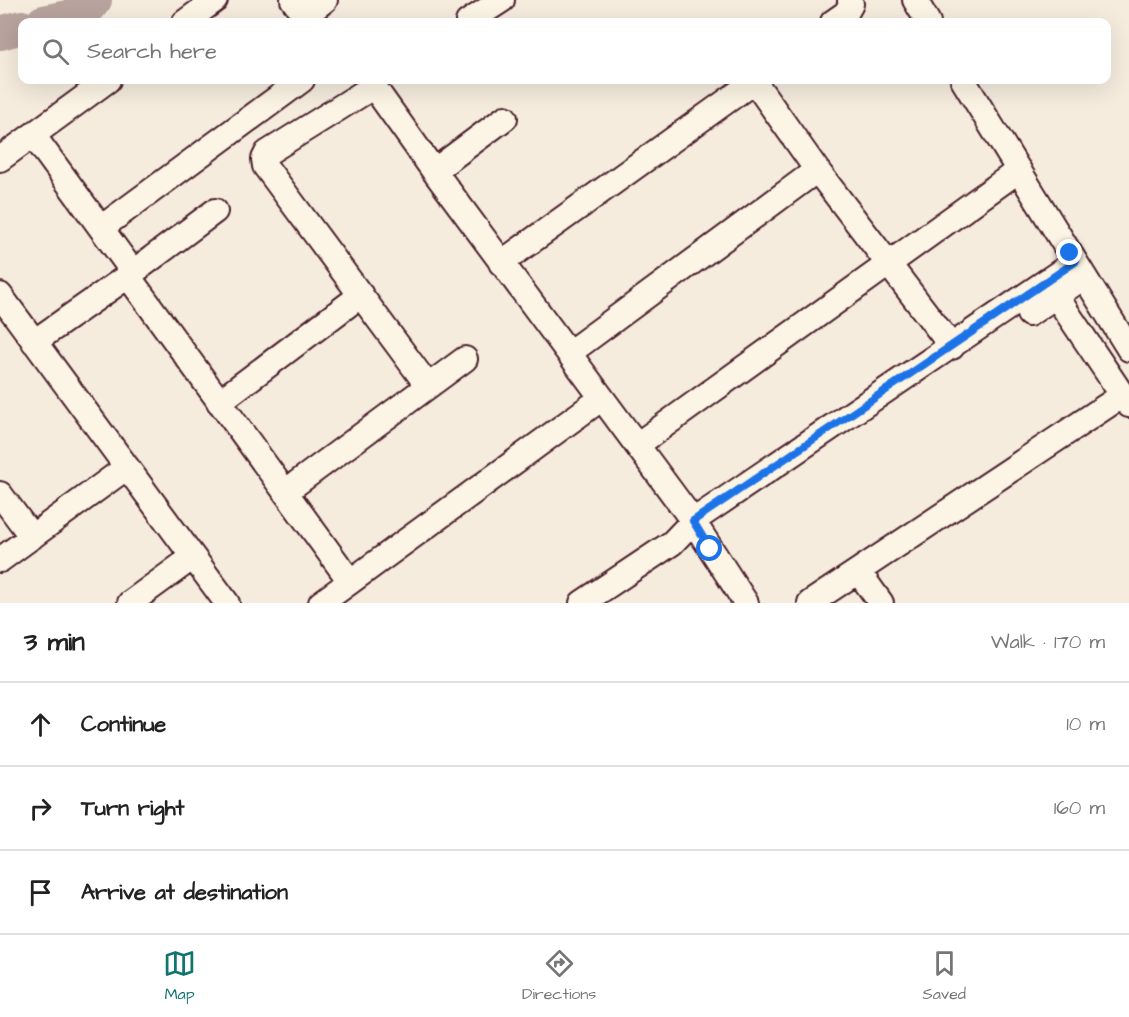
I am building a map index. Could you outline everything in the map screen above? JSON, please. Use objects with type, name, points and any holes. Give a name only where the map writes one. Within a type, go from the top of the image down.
[{"type":"street","points":[[190,18],[215,0]]},
{"type":"street","points":[[474,18],[502,0]]},
{"type":"street","points":[[839,18],[846,13],[851,4],[850,0]]},
{"type":"street","points":[[915,0],[926,18]]},
{"type":"street","points":[[0,159],[103,84]]},
{"type":"street","points":[[101,228],[297,84]]},
{"type":"street","points":[[368,84],[637,446],[692,532]]},
{"type":"street","points":[[368,84],[267,153],[264,159],[265,166],[428,386]]},
{"type":"street","points":[[368,84],[596,412],[692,532],[710,549],[746,603]]},
{"type":"street","points":[[501,263],[749,84]]},
{"type":"street","points":[[758,84],[817,170],[951,346]]},
{"type":"street","points":[[965,84],[1129,349]]},
{"type":"street","points":[[434,171],[505,118]]},
{"type":"street","points":[[33,135],[101,228],[130,274],[219,402],[285,492],[349,592]]},
{"type":"street","points":[[569,353],[817,170]]},
{"type":"street","points":[[637,446],[1019,170]]},
{"type":"street","points":[[34,342],[215,212]]},
{"type":"street","points":[[582,603],[1056,296],[1080,270]]},
{"type":"street","points":[[610,603],[683,555],[692,532],[951,346],[1080,270]]},
{"type":"street","points":[[219,402],[361,295]]},
{"type":"street","points":[[0,296],[227,603]]},
{"type":"street","points":[[810,603],[1126,400],[1056,296]]},
{"type":"street","points":[[285,492],[465,359]]},
{"type":"street","points":[[321,603],[349,592],[596,412]]},
{"type":"street","points":[[0,560],[127,467]]},
{"type":"street","points":[[0,494],[32,537]]},
{"type":"street","points":[[130,603],[193,557]]},
{"type":"street","points":[[858,571],[880,603]]},
{"type":"waterway","points":[[62,18],[85,13],[95,0]]},
{"type":"waterway","points":[[0,33],[18,28]]},
{"type":"route","points":[[710,549],[693,521],[1075,262],[1070,253]]}]
